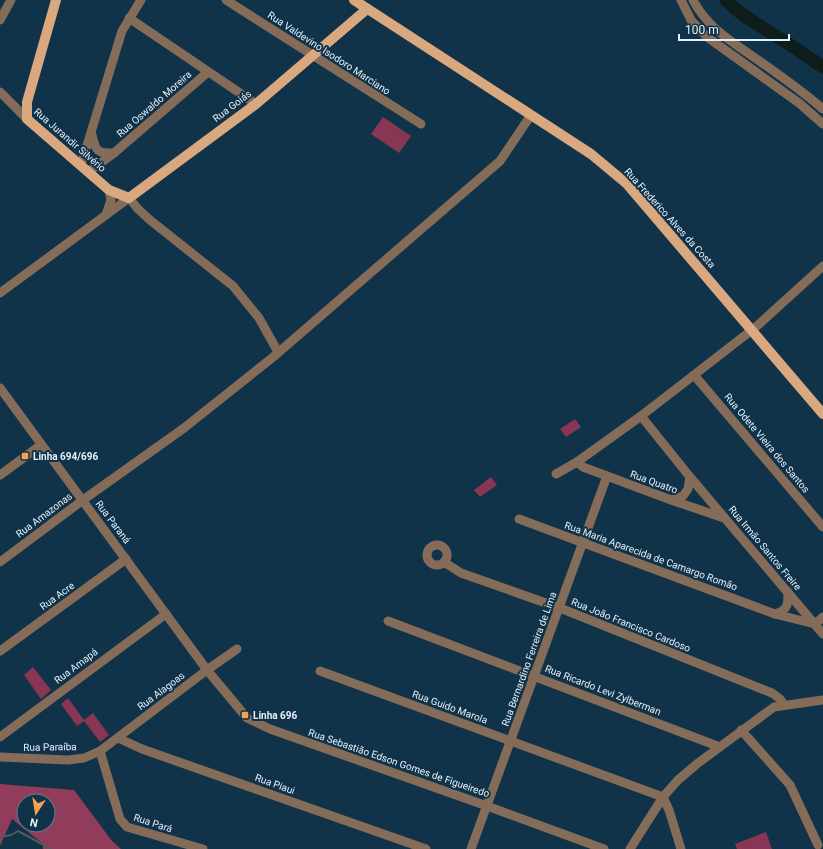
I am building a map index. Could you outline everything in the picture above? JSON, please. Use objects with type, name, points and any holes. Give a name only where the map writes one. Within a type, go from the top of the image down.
[{"type":"main road","points":[[27,119],[27,102],[56,0]]},
{"type":"main road","name":"Rua Frederico Alves da Costa","points":[[354,0],[591,154],[627,184],[823,414]]},
{"type":"main road","name":"Rua Goiás","points":[[129,198],[256,104],[367,8]]},
{"type":"main road","name":"Rua Jurandir Silvério","points":[[27,119],[108,190],[129,198]]},
{"type":"street","points":[[0,20],[11,0]]},
{"type":"street","points":[[84,169],[92,133],[122,31],[141,0]]},
{"type":"street","name":"Rua Valdevino Isodoro Marciano","points":[[226,0],[421,124]]},
{"type":"street","points":[[681,0],[691,20],[707,37],[799,103],[823,124]]},
{"type":"street","points":[[693,0],[714,29],[804,92],[823,109]]},
{"type":"street","points":[[129,18],[256,104]]},
{"type":"street","name":"Rua Oswaldo Moreira","points":[[84,169],[114,152],[208,72]]},
{"type":"street","name":"Rua Jurandir Silvério","points":[[0,92],[27,119]]},
{"type":"street","name":"Rua Amazonas","points":[[0,562],[83,500],[184,428],[278,352],[500,162],[531,114]]},
{"type":"street","points":[[92,133],[96,149],[99,152],[114,152]]},
{"type":"street","points":[[106,215],[111,200],[108,190]]},
{"type":"street","points":[[129,198],[150,220],[233,286],[259,318],[278,352]]},
{"type":"street","name":"Rua Goiás","points":[[0,293],[129,198]]},
{"type":"street","points":[[556,474],[577,462],[641,416],[694,375],[751,330],[823,266]]},
{"type":"street","name":"Rua Odete Vieira dos Santos","points":[[694,375],[823,527]]},
{"type":"street","name":"Rua Paraná","points":[[0,388],[207,670]]},
{"type":"street","name":"Rua Irmão Santos Freire","points":[[641,416],[690,477],[823,634]]},
{"type":"street","points":[[0,475],[41,445]]},
{"type":"street","name":"Rua Quatro","points":[[577,462],[582,467],[725,518]]},
{"type":"street","name":"Rua Bernardino Ferreira de Lima","points":[[471,849],[607,476]]},
{"type":"street","points":[[671,500],[684,496],[688,489],[690,477]]},
{"type":"street","name":"Rua Maria Aparecida de Camargo Romão","points":[[519,519],[775,614],[815,624]]},
{"type":"street","name":"Rua Acre","points":[[0,651],[126,559]]},
{"type":"street","name":"Rua João Francisco Cardoso","points":[[444,562],[461,573],[560,608],[772,694],[780,699],[784,705]]},
{"type":"street","points":[[775,614],[784,611],[788,600],[788,592]]},
{"type":"street","name":"Rua Amapá","points":[[0,736],[166,614]]},
{"type":"street","points":[[815,624],[823,617]]},
{"type":"street","name":"Rua Ricardo Levi Zylberman","points":[[388,621],[720,746]]},
{"type":"street","name":"Rua Alagoas","points":[[100,751],[237,649]]},
{"type":"street","name":"Rua Sebastião Edson Gomes de Figueiredo","points":[[207,670],[247,718],[270,729],[604,849]]},
{"type":"street","name":"Rua Guido Marola","points":[[320,671],[663,797]]},
{"type":"street","points":[[630,849],[663,797],[678,780],[720,746],[774,707],[823,700]]},
{"type":"street","points":[[741,730],[790,785],[819,846]]},
{"type":"street","name":"Rua Piaui","points":[[118,738],[142,749],[426,849]]},
{"type":"street","name":"Rua Paraíba","points":[[0,757],[68,760],[84,758],[100,751]]},
{"type":"street","name":"Rua Pará","points":[[100,751],[120,819],[127,827],[203,849]]},
{"type":"street","points":[[663,797],[669,810],[681,849]]},
{"type":"shaded area","points":[[383,117],[411,136],[399,153],[371,134]]},
{"type":"shaded area","points":[[575,419],[581,427],[566,437],[560,429]]},
{"type":"shaded area","points":[[491,477],[497,485],[480,497],[474,490]]},
{"type":"shaded area","points":[[33,667],[51,690],[41,699],[24,675]]},
{"type":"shaded area","points":[[68,698],[84,720],[93,713],[109,735],[100,742],[84,721],[77,726],[61,704]]},
{"type":"shaded area","points":[[0,784],[74,790],[112,841],[121,849],[43,849],[43,844],[29,833],[56,833],[56,793],[16,793],[16,822],[12,819],[0,846]]},
{"type":"shaded area","points":[[766,832],[772,849],[737,849],[735,844]]},
{"type":"waterway","points":[[726,0],[745,16],[823,67]]},
{"type":"waterway","points":[[0,837],[11,835],[18,831],[51,849]]},
{"type":"place","name":"Linha 694/696","points":[[25,456]]},
{"type":"place","name":"Linha 696","points":[[245,715]]}]
